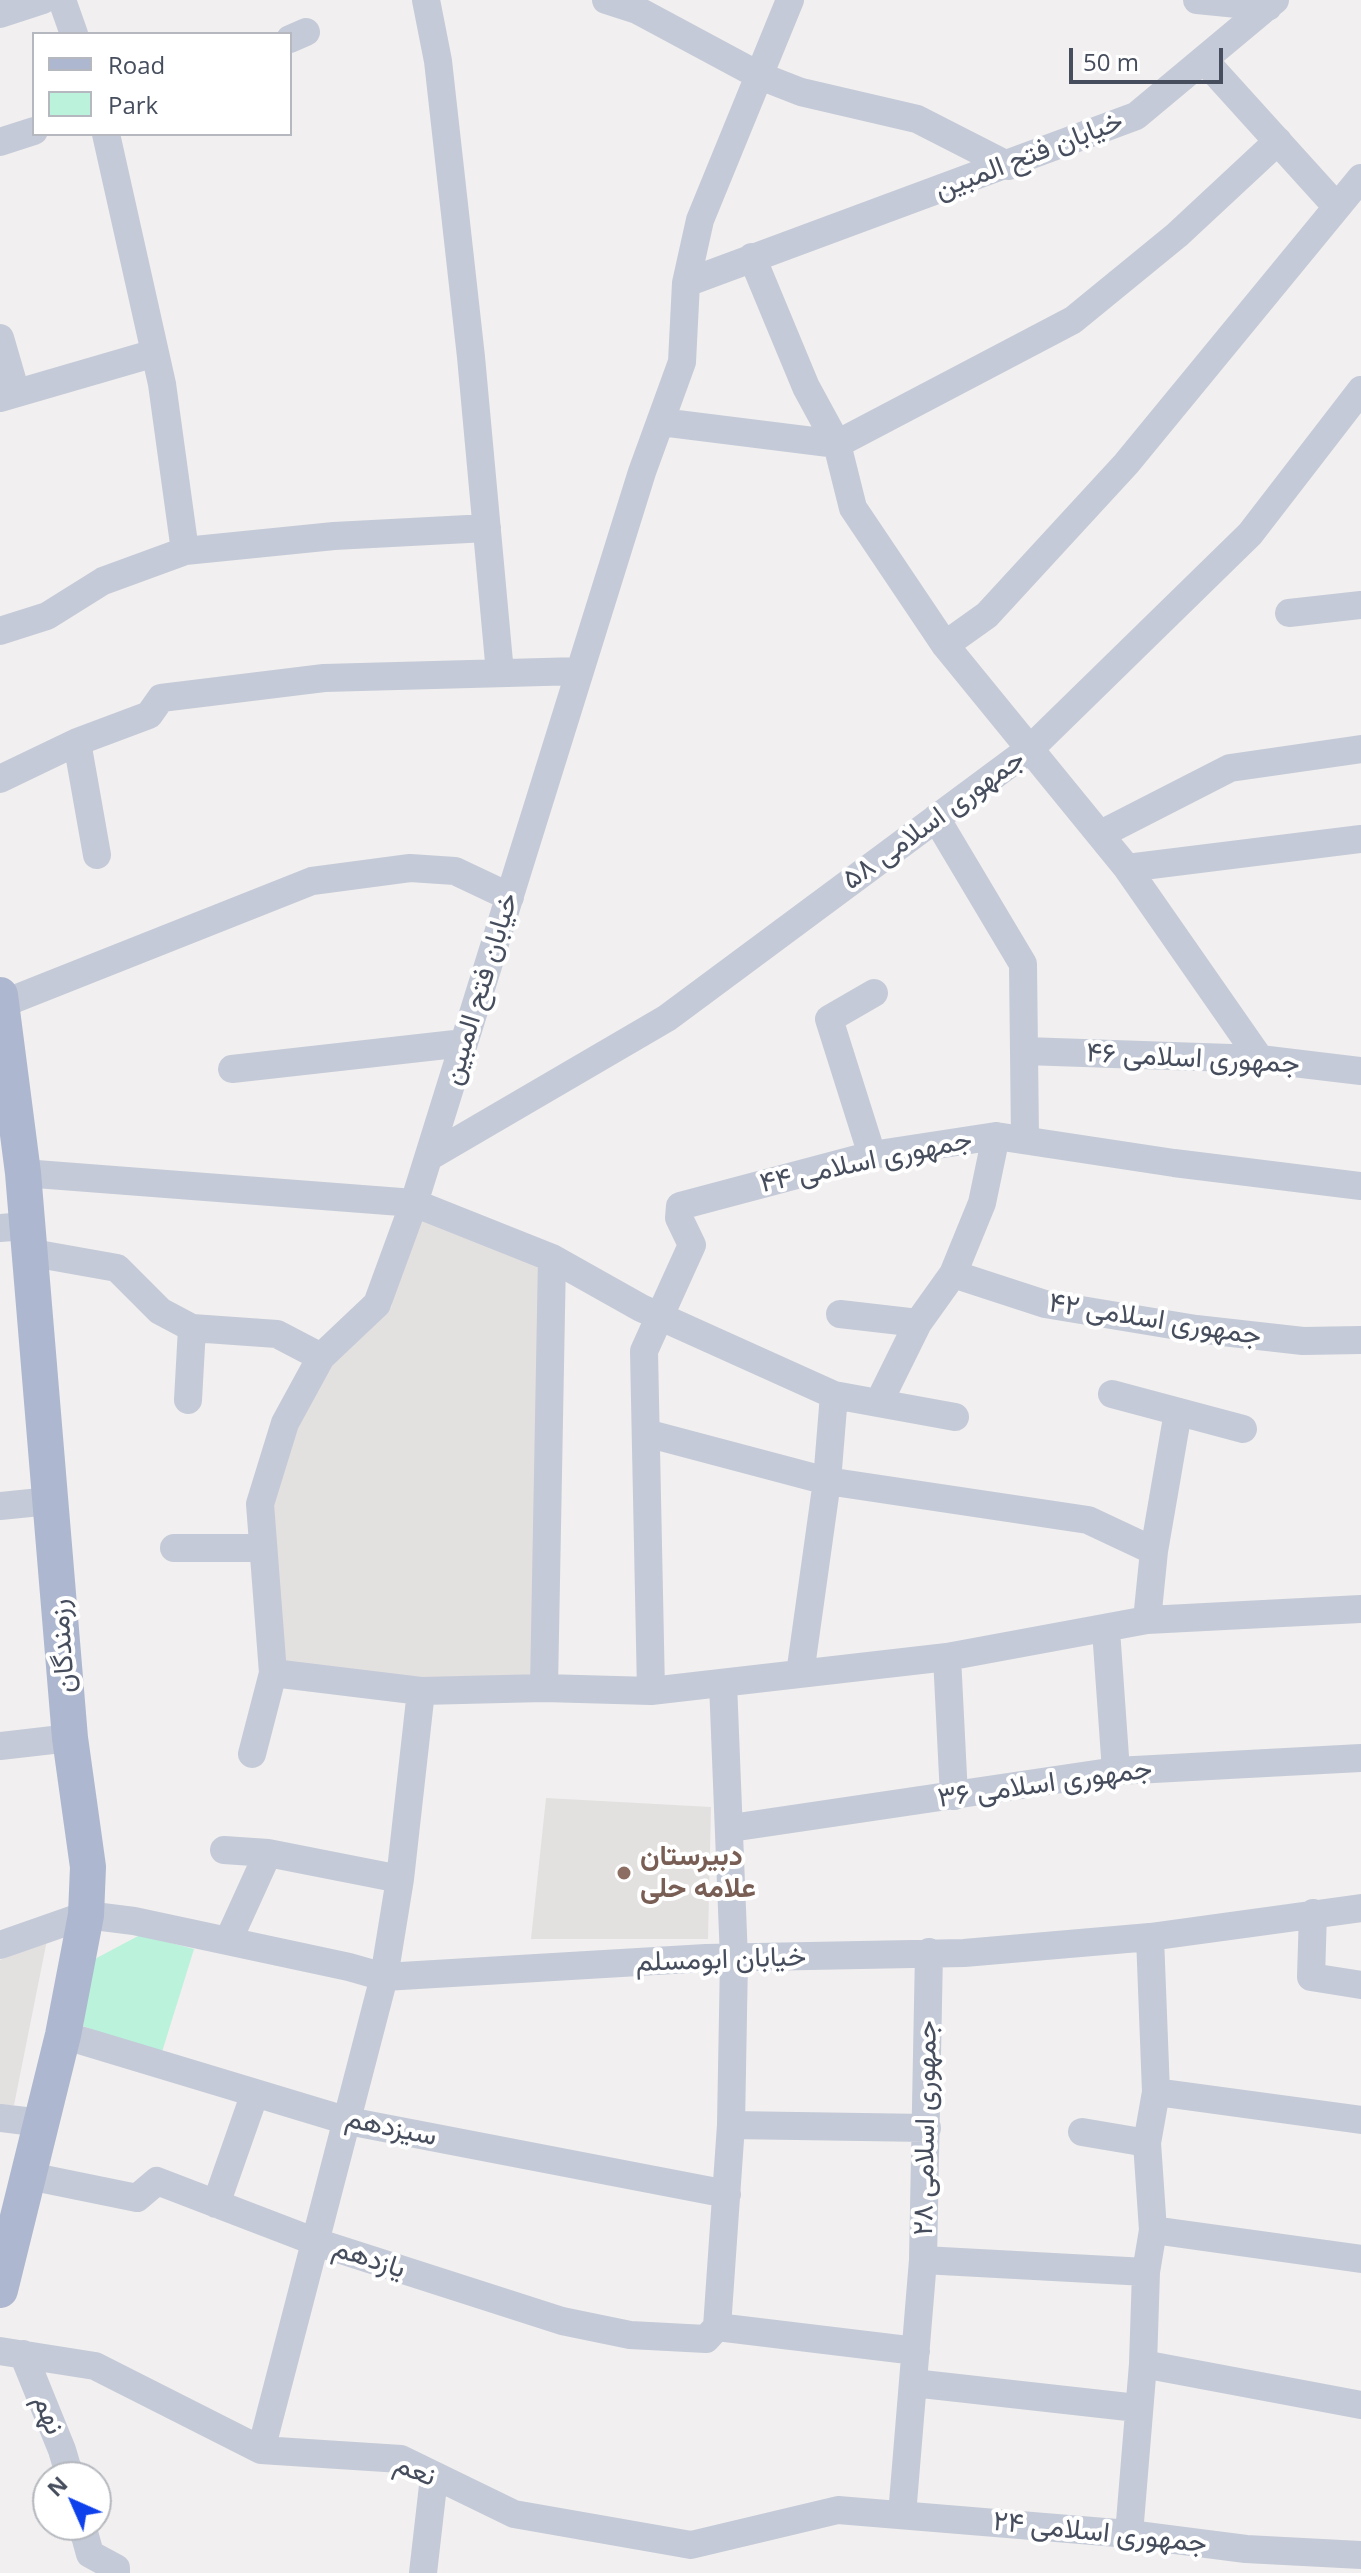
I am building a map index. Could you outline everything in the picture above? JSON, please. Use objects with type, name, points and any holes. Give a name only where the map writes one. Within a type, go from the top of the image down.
[{"type":"main road","name":"رزمندگان","points":[[0,2290],[63,2035],[86,1915],[88,1867],[70,1738],[50,1501],[17,1235],[23,1173],[4,1061],[1,999]]},
{"type":"street","points":[[0,14],[43,0]]},
{"type":"street","points":[[62,0],[73,32]]},
{"type":"street","points":[[426,0],[439,77],[500,673]]},
{"type":"street","points":[[606,0],[637,10],[760,76],[801,92],[917,119],[1009,166]]},
{"type":"street","name":"خیابان فتح المبین","points":[[252,1754],[273,1673],[260,1504],[285,1423],[321,1357],[377,1304],[414,1203],[580,671],[682,362],[686,283],[700,220],[790,0]]},
{"type":"street","points":[[1197,0],[1272,3]]},
{"type":"street","name":"خیابان فتح المبین","points":[[686,283],[1009,166],[1136,116],[1272,3]]},
{"type":"street","points":[[1204,60],[1337,207]]},
{"type":"street","points":[[0,142],[32,132]]},
{"type":"street","points":[[106,136],[155,353],[185,551]]},
{"type":"street","points":[[661,422],[837,444],[1073,320],[1177,235],[1278,141]]},
{"type":"street","points":[[945,645],[987,615],[1126,464],[1361,178]]},
{"type":"street","points":[[752,257],[806,387],[837,444],[853,508],[945,645],[1127,868],[1260,1059]]},
{"type":"street","points":[[0,338],[8,396],[155,353]]},
{"type":"street","name":"جمهوری اسلامی ۵۸","points":[[429,1157],[667,1018],[1031,748],[1250,534],[1361,390]]},
{"type":"street","points":[[0,631],[47,616],[103,581],[185,551],[334,536],[487,528]]},
{"type":"street","points":[[1289,613],[1361,605]]},
{"type":"street","points":[[0,779],[77,742],[149,715],[161,698],[324,678],[580,671]]},
{"type":"street","points":[[77,742],[97,855]]},
{"type":"street","points":[[1101,834],[1230,768],[1361,749]]},
{"type":"street","points":[[936,818],[1023,964],[1025,1139]]},
{"type":"street","points":[[1127,868],[1361,839]]},
{"type":"street","points":[[1,999],[312,881],[410,868],[455,871],[510,897]]},
{"type":"street","points":[[872,1155],[829,1019],[874,993]]},
{"type":"street","points":[[232,1069],[464,1043]]},
{"type":"street","name":"جمهوری اسلامی ۴۶","points":[[1025,1051],[1260,1059],[1361,1071]]},
{"type":"street","points":[[879,1402],[918,1323],[953,1274],[982,1203],[996,1136]]},
{"type":"street","name":"جمهوری اسلامی ۴۴","points":[[658,1314],[692,1245],[679,1218],[680,1206],[872,1155],[996,1136],[1174,1163],[1361,1186]]},
{"type":"street","points":[[23,1173],[414,1203],[552,1258],[641,1308],[834,1395],[955,1417]]},
{"type":"street","points":[[17,1235],[117,1268],[160,1311],[192,1328],[277,1334],[321,1357]]},
{"type":"street","points":[[544,1688],[552,1258]]},
{"type":"street","name":"جمهوری اسلامی ۴۲","points":[[953,1274],[1045,1304],[1196,1329],[1303,1341],[1361,1340]]},
{"type":"street","points":[[651,1691],[644,1351],[658,1314]]},
{"type":"street","points":[[840,1314],[918,1323]]},
{"type":"street","points":[[188,1400],[192,1328]]},
{"type":"street","points":[[1112,1394],[1243,1429]]},
{"type":"street","points":[[800,1674],[827,1481],[834,1395]]},
{"type":"street","points":[[1147,1620],[1154,1551],[1178,1412]]},
{"type":"street","points":[[646,1433],[827,1481],[1088,1520],[1154,1551]]},
{"type":"street","points":[[0,1506],[50,1501]]},
{"type":"street","points":[[174,1548],[263,1548]]},
{"type":"street","points":[[273,1673],[421,1691],[544,1688],[651,1691],[947,1657],[1147,1620],[1361,1609]]},
{"type":"street","points":[[1106,1630],[1116,1771]]},
{"type":"street","points":[[947,1657],[954,1796]]},
{"type":"street","points":[[723,1683],[734,1959],[731,2125],[717,2327],[916,2351]]},
{"type":"street","points":[[261,2450],[384,1977],[400,1879],[421,1691]]},
{"type":"street","points":[[0,1746],[70,1738]]},
{"type":"street","name":"جمهوری اسلامی ۳۶","points":[[731,1828],[1116,1771],[1361,1758]]},
{"type":"street","points":[[224,1850],[268,1853],[400,1879]]},
{"type":"street","points":[[228,1941],[268,1853]]},
{"type":"street","name":"خیابان ابومسلم","points":[[86,1915],[228,1941],[384,1977],[734,1959],[964,1953],[1150,1937],[1361,1908]]},
{"type":"street","points":[[1313,1913],[1311,1977],[1361,1985]]},
{"type":"street","points":[[0,1945],[86,1915]]},
{"type":"street","points":[[1129,2534],[1143,2364],[1146,2272],[1153,2230],[1147,2143],[1156,2092],[1150,1937]]},
{"type":"street","name":"جمهوری اسلامی ۲۸","points":[[929,1952],[923,2260],[1146,2272]]},
{"type":"street","name":"سیزدهم","points":[[63,2035],[348,2121],[727,2194]]},
{"type":"street","points":[[1156,2092],[1361,2120]]},
{"type":"street","points":[[216,2204],[255,2093]]},
{"type":"street","points":[[0,2118],[42,2123]]},
{"type":"street","points":[[731,2125],[927,2128]]},
{"type":"street","points":[[1082,2132],[1147,2143]]},
{"type":"street","name":"یازدهم","points":[[29,2176],[137,2198],[157,2181],[316,2242],[562,2321],[602,2330],[630,2335],[706,2339],[717,2327]]},
{"type":"street","points":[[1153,2230],[1361,2259]]},
{"type":"street","points":[[902,2515],[923,2260]]},
{"type":"street","name":"نعم","points":[[12,2352],[95,2366],[261,2450],[401,2459],[514,2514],[691,2545],[838,2510]]},
{"type":"street","name":"نهم","points":[[12,2352],[65,2461]]},
{"type":"street","points":[[1143,2364],[1361,2405]]},
{"type":"street","points":[[913,2383],[1137,2408]]},
{"type":"street","points":[[423,2573],[434,2477]]},
{"type":"street","name":"جمهوری اسلامی ۲۴","points":[[838,2510],[1129,2534],[1241,2561],[1326,2563],[1361,2555]]},
{"type":"street","points":[[86,2541],[90,2554],[116,2568],[116,2573]]},
{"type":"shaded area","points":[[414,1203],[552,1258],[531,1688],[273,1673],[260,1504],[321,1357],[391,1308]]},
{"type":"shaded area","name":"دبیرستان علامه حلی","points":[[546,1798],[711,1807],[708,1939],[531,1939]]},
{"type":"shaded area","points":[[47,1940],[14,2105],[0,2105],[0,1960]]},
{"type":"green space","points":[[140,1935],[194,1949],[161,2055],[83,2026],[93,1960]]},
{"type":"place","name":"دبیرستان علامه حلی","points":[[624,1873]]}]
